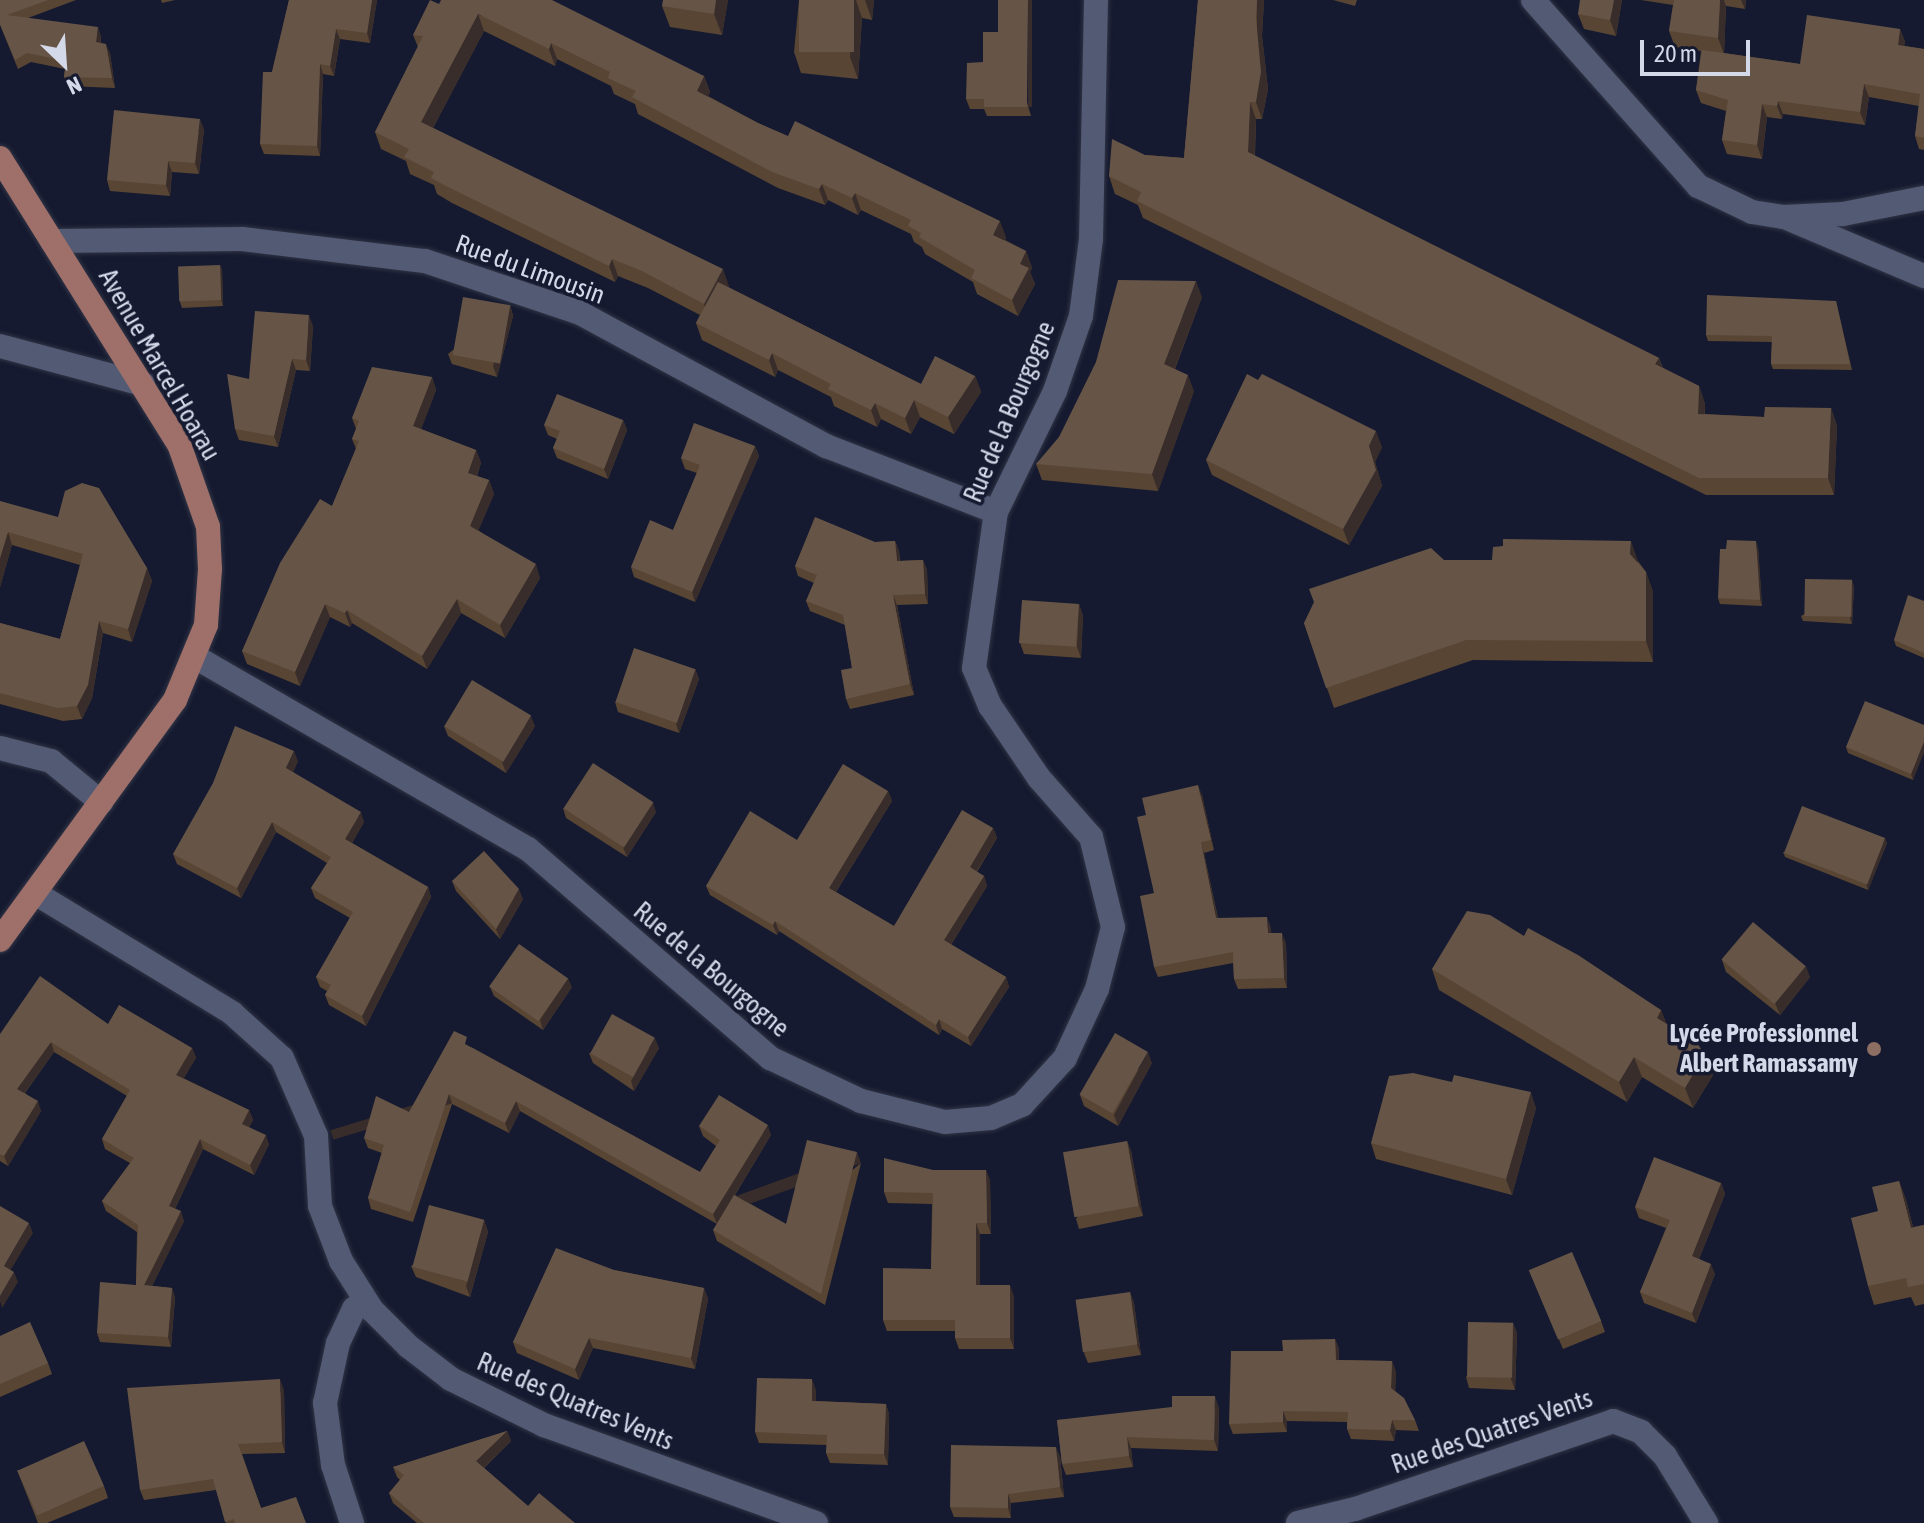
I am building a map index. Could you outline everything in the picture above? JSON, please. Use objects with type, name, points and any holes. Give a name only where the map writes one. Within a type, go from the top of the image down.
[{"type":"main road","name":"Avenue Marcel Hoarau","points":[[0,158],[179,444],[208,527],[206,625],[197,658],[157,728],[0,940]]},
{"type":"street","name":"Rue de la Bourgogne","points":[[197,658],[528,849],[770,1058],[861,1101],[945,1122],[991,1118],[1022,1105],[1065,1058],[1097,989],[1113,927],[1091,837],[1039,778],[990,706],[974,668],[996,512],[1055,391],[1081,316],[1091,239],[1096,0]]},
{"type":"street","points":[[1533,0],[1698,186],[1752,212],[1783,217],[1843,214],[1924,198]]},
{"type":"street","points":[[1783,217],[1924,276]]},
{"type":"street","name":"Rue du Limousin","points":[[52,241],[242,239],[425,261],[580,313],[826,446],[996,512]]},
{"type":"street","points":[[0,346],[143,384]]},
{"type":"street","points":[[0,748],[51,761],[101,802]]},
{"type":"street","name":"Rue des Quatres Vents","points":[[35,893],[232,1013],[282,1058],[316,1136],[320,1206],[341,1261],[366,1301],[408,1346],[451,1379],[504,1405],[725,1494],[816,1523]]},
{"type":"street","points":[[352,1523],[333,1465],[325,1403],[338,1343],[354,1309],[366,1301]]},
{"type":"street","name":"Rue des Quatres Vents","points":[[1298,1523],[1355,1509],[1613,1421],[1641,1432],[1665,1456],[1706,1523]]},
{"type":"building","points":[[0,0],[48,0],[7,15],[98,27],[96,42],[106,44],[112,78],[64,77],[66,61],[27,53],[15,60],[0,24]]},
{"type":"building","points":[[289,0],[372,0],[367,33],[336,29],[330,66],[320,64],[317,146],[260,144],[263,72],[272,72]]},
{"type":"building","points":[[430,0],[439,4],[441,0],[552,0],[704,76],[697,91],[758,123],[788,136],[795,121],[1000,221],[993,235],[1026,251],[1020,264],[1029,268],[1012,300],[971,278],[975,270],[919,237],[921,233],[908,226],[911,220],[855,193],[852,198],[822,184],[819,189],[772,172],[632,97],[636,91],[608,78],[610,72],[551,43],[549,49],[478,14],[421,122],[723,269],[704,304],[642,271],[612,259],[609,266],[431,178],[434,172],[404,157],[409,149],[375,132],[423,36],[413,35]]},
{"type":"building","points":[[663,0],[716,0],[714,14],[662,6]]},
{"type":"building","points":[[799,0],[854,0],[854,52],[799,52]]},
{"type":"building","points":[[998,0],[1028,0],[1027,107],[984,107],[984,99],[966,99],[967,63],[983,62],[983,32],[998,32]]},
{"type":"building","points":[[1198,0],[1257,0],[1261,72],[1256,102],[1250,102],[1248,152],[1659,358],[1655,364],[1699,386],[1698,414],[1764,417],[1765,407],[1831,408],[1828,478],[1699,478],[1137,201],[1141,192],[1109,176],[1112,139],[1145,155],[1184,158]]},
{"type":"building","points":[[1580,0],[1614,0],[1610,20],[1578,14]]},
{"type":"building","points":[[1674,0],[1720,0],[1718,38],[1669,31]]},
{"type":"building","points":[[1807,15],[1900,29],[1898,45],[1924,49],[1924,138],[1915,136],[1920,94],[1864,84],[1860,112],[1778,101],[1777,106],[1762,104],[1757,145],[1722,140],[1728,100],[1696,90],[1702,50],[1800,64]]},
{"type":"building","points":[[114,110],[200,119],[195,163],[168,161],[166,185],[107,180]]},
{"type":"building","points":[[220,265],[221,300],[179,301],[178,266]]},
{"type":"building","points":[[1118,280],[1196,281],[1164,364],[1188,375],[1152,474],[1036,464],[1059,437],[1096,362]]},
{"type":"building","points":[[718,282],[921,384],[935,356],[975,376],[948,417],[914,400],[905,418],[875,403],[871,410],[828,389],[831,384],[772,353],[769,360],[696,323]]},
{"type":"building","points":[[1707,295],[1836,301],[1850,364],[1771,364],[1772,336],[1706,335]]},
{"type":"building","points":[[463,297],[510,305],[500,363],[453,355]]},
{"type":"building","points":[[255,311],[309,315],[306,360],[292,359],[274,436],[235,429],[227,374],[249,379]]},
{"type":"building","points":[[372,367],[432,377],[413,426],[476,450],[468,473],[489,480],[470,526],[536,564],[500,625],[457,599],[422,656],[347,610],[345,613],[325,604],[295,672],[242,651],[280,563],[320,499],[332,506],[359,441],[352,439],[359,421],[352,418]]},
{"type":"building","points":[[1247,374],[1258,380],[1262,374],[1376,431],[1369,446],[1376,470],[1343,529],[1206,460]]},
{"type":"building","points":[[557,394],[623,420],[604,469],[553,448],[560,431],[544,425]]},
{"type":"building","points":[[694,423],[755,446],[692,592],[631,567],[650,520],[673,530],[700,465],[681,458]]},
{"type":"building","points":[[82,483],[99,488],[147,568],[128,629],[99,621],[88,685],[77,706],[58,708],[0,693],[0,623],[60,639],[83,554],[8,532],[0,558],[0,501],[58,517],[65,491]]},
{"type":"building","points":[[815,517],[875,542],[895,541],[897,561],[923,560],[925,594],[893,595],[910,684],[846,699],[841,670],[852,668],[843,615],[806,601],[817,575],[795,566]]},
{"type":"building","points":[[1503,539],[1631,541],[1630,554],[1646,572],[1646,641],[1466,640],[1326,688],[1304,623],[1314,602],[1309,589],[1431,548],[1444,560],[1492,560],[1493,547],[1503,546]]},
{"type":"building","points":[[1727,540],[1756,541],[1760,600],[1718,598],[1720,549],[1726,549]]},
{"type":"building","points":[[1805,579],[1852,580],[1851,617],[1804,616]]},
{"type":"building","points":[[1908,595],[1924,601],[1924,653],[1894,640]]},
{"type":"building","points":[[1022,600],[1079,604],[1076,647],[1019,643]]},
{"type":"building","points":[[634,648],[695,669],[677,723],[615,702]]},
{"type":"building","points":[[472,680],[531,716],[503,762],[444,726]]},
{"type":"building","points":[[1865,701],[1924,725],[1924,742],[1911,774],[1846,747]]},
{"type":"building","points":[[235,726],[294,751],[286,768],[361,812],[345,839],[428,887],[362,1016],[325,995],[331,985],[316,977],[353,912],[311,888],[331,857],[272,822],[237,888],[173,854],[213,783]]},
{"type":"building","points":[[593,763],[653,802],[624,848],[564,808]]},
{"type":"building","points":[[843,764],[888,791],[829,888],[894,926],[962,810],[993,828],[970,867],[984,876],[944,940],[1006,977],[968,1037],[939,1019],[936,1025],[775,921],[773,925],[706,886],[750,811],[797,840]]},
{"type":"building","points":[[1198,785],[1211,840],[1201,842],[1216,918],[1267,917],[1268,933],[1282,933],[1284,978],[1234,979],[1233,952],[1154,967],[1140,896],[1154,893],[1137,817],[1146,815],[1142,798]]},
{"type":"building","points":[[1802,806],[1885,838],[1867,885],[1784,853]]},
{"type":"building","points":[[484,851],[519,889],[496,929],[452,881]]},
{"type":"building","points":[[1467,911],[1490,915],[1524,936],[1528,928],[1578,955],[1661,1010],[1657,1018],[1696,1042],[1705,1054],[1685,1088],[1634,1057],[1619,1082],[1432,969]]},
{"type":"building","points":[[1753,922],[1806,966],[1774,1004],[1722,960]]},
{"type":"building","points":[[519,944],[568,978],[538,1021],[489,987]]},
{"type":"building","points":[[40,976],[108,1024],[119,1005],[192,1048],[176,1075],[249,1110],[242,1124],[266,1135],[250,1165],[200,1139],[169,1206],[181,1211],[144,1285],[172,1288],[168,1337],[97,1333],[100,1282],[136,1285],[138,1225],[102,1201],[134,1158],[102,1139],[130,1090],[51,1042],[17,1089],[38,1101],[4,1156],[0,1154],[0,1034]]},
{"type":"building","points":[[612,1014],[655,1038],[633,1077],[590,1053]]},
{"type":"building","points":[[454,1031],[467,1037],[465,1044],[700,1172],[720,1140],[699,1126],[719,1095],[768,1125],[713,1214],[516,1101],[505,1123],[449,1094],[410,1212],[368,1198],[384,1145],[364,1138],[376,1096],[409,1112]]},
{"type":"building","points":[[1115,1033],[1148,1052],[1112,1113],[1080,1094]]},
{"type":"building","points":[[1413,1073],[1452,1082],[1454,1075],[1531,1092],[1506,1179],[1371,1143],[1389,1076]]},
{"type":"building","points":[[807,1140],[857,1152],[821,1294],[713,1230],[734,1195],[786,1224]]},
{"type":"building","points":[[1127,1141],[1138,1206],[1074,1217],[1063,1152]]},
{"type":"building","points":[[1654,1157],[1721,1183],[1692,1256],[1711,1264],[1692,1313],[1640,1292],[1670,1220],[1635,1207]]},
{"type":"building","points":[[884,1158],[933,1170],[986,1170],[987,1223],[976,1223],[976,1285],[1010,1285],[1010,1338],[955,1338],[955,1320],[883,1320],[883,1268],[931,1269],[933,1193],[884,1192]]},
{"type":"building","points":[[1899,1181],[1911,1228],[1924,1225],[1924,1284],[1908,1287],[1906,1278],[1868,1286],[1851,1218],[1878,1211],[1872,1187]]},
{"type":"building","points":[[429,1205],[484,1220],[467,1282],[412,1267]]},
{"type":"building","points":[[0,1206],[29,1223],[4,1266],[14,1272],[0,1296]]},
{"type":"building","points":[[556,1248],[614,1270],[704,1288],[691,1358],[589,1338],[575,1369],[513,1342]]},
{"type":"building","points":[[1572,1252],[1601,1321],[1558,1339],[1529,1270]]},
{"type":"building","points":[[1130,1292],[1137,1344],[1083,1352],[1076,1300]]},
{"type":"building","points":[[30,1322],[48,1363],[0,1384],[0,1336]]},
{"type":"building","points":[[1468,1322],[1513,1323],[1512,1378],[1467,1377]]},
{"type":"building","points":[[1335,1339],[1336,1360],[1392,1361],[1391,1388],[1404,1398],[1415,1420],[1392,1420],[1390,1430],[1347,1429],[1348,1412],[1283,1411],[1283,1422],[1229,1424],[1231,1351],[1283,1351],[1282,1340]]},
{"type":"building","points":[[757,1378],[812,1379],[812,1401],[886,1404],[884,1454],[826,1453],[827,1435],[755,1432]]},
{"type":"building","points":[[280,1379],[282,1442],[238,1444],[261,1508],[296,1497],[306,1523],[235,1523],[234,1519],[225,1522],[213,1479],[140,1490],[127,1388]]},
{"type":"building","points":[[1172,1396],[1215,1396],[1214,1440],[1127,1437],[1129,1456],[1062,1464],[1057,1420],[1172,1407]]},
{"type":"building","points":[[507,1431],[476,1461],[528,1506],[539,1493],[575,1523],[424,1523],[389,1493],[404,1475],[393,1467]]},
{"type":"building","points":[[84,1441],[104,1486],[37,1515],[17,1471]]},
{"type":"building","points":[[951,1445],[1056,1447],[1060,1487],[1008,1494],[1008,1508],[950,1507]]},
{"type":"place","name":"Lycée Professionnel Albert Ramassamy","points":[[1874,1049]]}]
